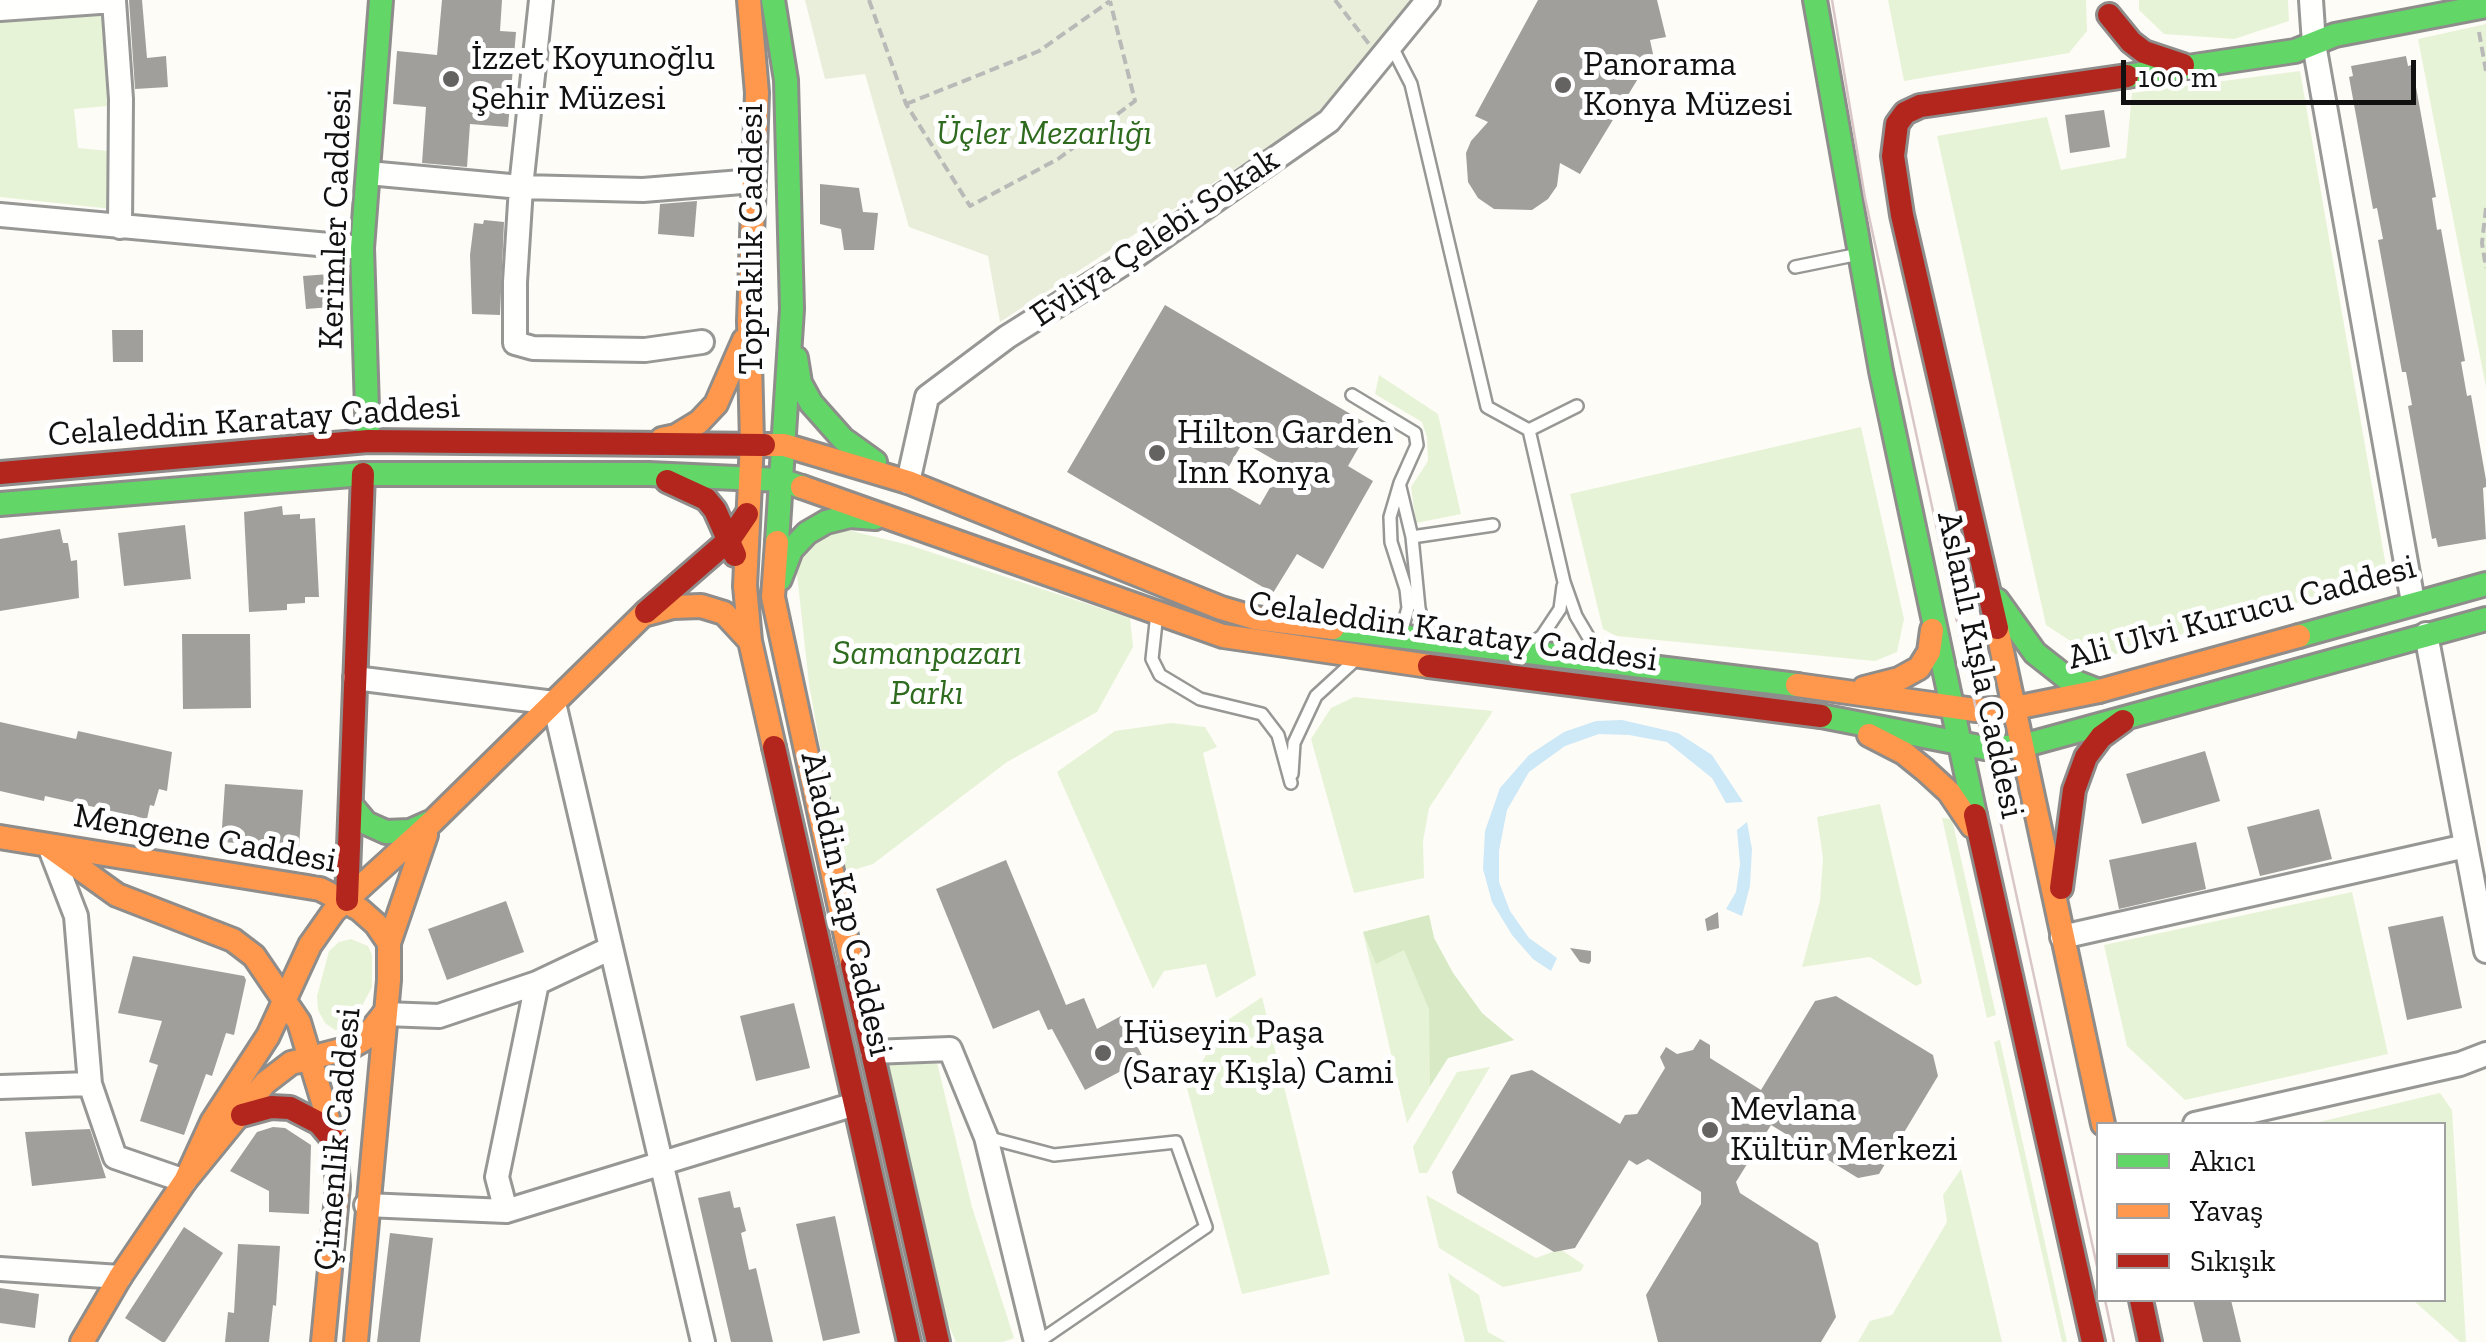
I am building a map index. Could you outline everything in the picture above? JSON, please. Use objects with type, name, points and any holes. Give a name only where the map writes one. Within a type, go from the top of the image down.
[{"type":"main road","name":"Kerimler Caddesi","points":[[368,441],[362,248],[381,0]]},
{"type":"main road","name":"Topraklık Caddesi","points":[[748,477],[752,442],[749,321],[757,93],[749,0]]},
{"type":"main road","name":"Topraklık Caddesi","points":[[773,0],[786,80],[792,309],[780,480]]},
{"type":"main road","name":"Aslanlı Kışla Caddesi","points":[[1815,0],[1859,254],[1950,708],[2093,1342]]},
{"type":"main road","points":[[2074,82],[2295,51],[2346,32],[2480,7]]},
{"type":"main road","points":[[2109,8],[2131,42],[2144,52],[2188,66]]},
{"type":"main road","points":[[2074,82],[2101,56],[2109,8]]},
{"type":"main road","name":"Aslanlı Kışla Caddesi","points":[[2074,82],[1920,106],[1905,114],[1893,138],[1897,184],[2015,708],[2102,1122]]},
{"type":"main road","points":[[792,309],[800,383],[811,403],[843,440],[908,482]]},
{"type":"main road","points":[[651,442],[676,436],[716,404],[749,321]]},
{"type":"main road","name":"Celaleddin Karatay Caddesi","points":[[0,472],[368,441],[784,444],[908,482],[1220,608],[1256,618],[1950,708]]},
{"type":"main road","points":[[347,900],[363,474]]},
{"type":"main road","name":"Celaleddin Karatay Caddesi","points":[[0,504],[363,474],[649,474],[780,480],[1223,636],[1265,645],[1803,713],[1960,742]]},
{"type":"main road","points":[[649,474],[706,499],[730,540],[745,586]]},
{"type":"main road","name":"Aladdin Kap Caddesi","points":[[748,477],[745,586],[750,641],[909,1342]]},
{"type":"main road","name":"Aladdin Kap Caddesi","points":[[780,480],[773,597],[812,789],[938,1342]]},
{"type":"main road","points":[[185,1181],[212,1122],[268,1036],[315,936],[334,910],[432,822],[642,615],[730,540],[747,514]]},
{"type":"main road","points":[[773,597],[791,550],[826,522],[850,516],[905,521]]},
{"type":"main road","points":[[1982,575],[2006,616],[2035,653],[2068,680],[2099,691]]},
{"type":"main road","name":"Ali Ulvi Kurucu Caddesi","points":[[1950,708],[2015,708],[2099,691],[2486,584]]},
{"type":"main road","points":[[642,615],[673,607],[701,606],[724,613],[750,641]]},
{"type":"main road","name":"Ali Ulvi Kurucu Caddesi","points":[[1960,742],[1985,748],[2022,746],[2486,619]]},
{"type":"main road","points":[[1849,692],[1899,680],[1920,668],[1929,652],[1934,620]]},
{"type":"main road","points":[[2057,912],[2074,790],[2086,757],[2101,737],[2135,712]]},
{"type":"main road","points":[[1803,713],[1863,732],[1904,752],[1963,809],[1982,847]]},
{"type":"main road","points":[[352,805],[366,823],[386,832],[410,831],[432,822]]},
{"type":"main road","points":[[389,943],[408,880],[432,822]]},
{"type":"main road","name":"Mengene Caddesi","points":[[0,837],[50,848],[293,883],[347,900],[376,924],[389,943]]},
{"type":"main road","name":"Mengene Caddesi","points":[[50,848],[118,895],[232,940],[254,956],[286,1000]]},
{"type":"main road","name":"Çimenlik Caddesi","points":[[356,1342],[389,980],[389,943]]},
{"type":"main road","name":"Çimenlik Caddesi","points":[[286,1000],[312,1058],[335,1142],[338,1186],[323,1342]]},
{"type":"main road","points":[[82,1342],[120,1277],[185,1181],[265,1083],[280,1070],[363,1040],[384,1014]]},
{"type":"main road","points":[[242,1115],[270,1107],[290,1108],[319,1122],[335,1142]]},
{"type":"main road","points":[[2141,1302],[2150,1342]]},
{"type":"street","points":[[541,0],[514,282],[516,344],[533,348],[645,350],[702,342]]},
{"type":"street","name":"Evliya Çelebi Sokak","points":[[908,482],[926,397],[1008,337],[1137,255],[1330,121],[1428,0]]},
{"type":"street","points":[[2311,0],[2314,44],[2413,602]]},
{"type":"street","points":[[0,10],[114,1],[122,99],[120,227]]},
{"type":"street","points":[[368,172],[521,187],[643,190],[754,180]]},
{"type":"street","points":[[0,215],[362,248]]},
{"type":"street","points":[[2426,634],[2486,951]]},
{"type":"street","points":[[355,678],[554,703],[703,1342]]},
{"type":"street","points":[[2062,937],[2466,846]]},
{"type":"street","points":[[50,848],[76,916],[90,1084],[115,1157],[185,1181]]},
{"type":"street","points":[[384,1014],[439,1016],[537,984],[609,950]]},
{"type":"street","points":[[506,1210],[497,1177],[537,984]]},
{"type":"street","points":[[872,1052],[950,1050],[986,1137],[1037,1342]]},
{"type":"street","points":[[2204,1122],[2460,1064],[2486,1054]]},
{"type":"street","points":[[0,1087],[90,1084]]},
{"type":"street","points":[[366,1205],[506,1210],[855,1104]]},
{"type":"street","points":[[0,1269],[120,1277]]},
{"type":"lane","points":[[1385,52],[1411,84],[1487,407],[1529,430],[1564,582],[1588,641],[1605,662]]},
{"type":"lane","points":[[1795,268],[1859,254]]},
{"type":"lane","points":[[1352,395],[1415,434],[1417,445],[1390,517],[1391,542],[1408,608],[1400,637]]},
{"type":"lane","points":[[1529,430],[1577,406]]},
{"type":"lane","points":[[1400,483],[1412,536],[1423,624],[1442,642]]},
{"type":"lane","points":[[1412,536],[1493,525]]},
{"type":"lane","points":[[1518,652],[1542,636],[1560,609],[1564,582]]},
{"type":"lane","points":[[1158,613],[1152,659],[1160,675],[1200,699],[1262,714],[1278,735],[1291,783],[1294,743],[1316,696],[1359,657]]},
{"type":"lane","points":[[986,1137],[1054,1155],[1176,1142],[1206,1227],[1037,1342]]},
{"type":"path","points":[[869,0],[906,104],[970,206],[1058,158],[1135,101],[1111,1],[1040,51],[906,104]]},
{"type":"path","points":[[1335,0],[1385,52]]},
{"type":"path","points":[[2480,7],[2486,71]]},
{"type":"path","points":[[2486,208],[2482,235],[2486,268]]},
{"type":"green space","name":"Üçler Mezarlığı","points":[[805,0],[1415,0],[1398,28],[1310,120],[1000,322],[988,256],[909,227],[865,74],[825,79]]},
{"type":"green space","points":[[1888,0],[2086,0],[2087,31],[2069,53],[1904,81]]},
{"type":"green space","points":[[2139,0],[2288,0],[2289,21],[2234,39],[2164,34],[2139,10]]},
{"type":"green space","points":[[106,15],[108,106],[74,109],[78,148],[109,151],[112,209],[0,197],[0,21]]},
{"type":"green space","points":[[2486,24],[2486,387],[2418,39]]},
{"type":"green space","points":[[2300,71],[2388,578],[2098,659],[2046,625],[1937,136],[2047,117],[2061,170],[2126,158],[2132,93]]},
{"type":"green space","points":[[1379,375],[1438,414],[1461,514],[1416,523],[1411,487],[1428,461],[1427,437],[1422,422],[1375,394]]},
{"type":"green space","points":[[1861,427],[1904,619],[1897,652],[1875,661],[1616,636],[1603,629],[1570,494]]},
{"type":"green space","name":"Samanpazarı Parkı","points":[[831,526],[909,545],[1130,618],[1133,647],[1097,712],[1007,762],[873,864],[843,873],[809,684],[795,556]]},
{"type":"green space","points":[[1354,697],[1493,711],[1429,808],[1423,841],[1424,878],[1354,893],[1311,739],[1331,708]]},
{"type":"green space","points":[[1171,723],[1205,727],[1217,747],[1203,753],[1256,975],[1216,998],[1206,964],[1164,971],[1153,989],[1057,772],[1115,731]]},
{"type":"green space","points":[[1880,804],[1922,983],[1916,986],[1870,957],[1802,967],[1820,901],[1823,858],[1817,817]]},
{"type":"green space","points":[[1942,818],[1952,819],[1996,1015],[1987,1018]]},
{"type":"green space","points":[[2352,892],[2388,1054],[2185,1100],[2127,1046],[2104,945]]},
{"type":"green space","points":[[1429,915],[1434,938],[1453,973],[1482,1013],[1514,1040],[1448,1058],[1407,1123],[1363,932]]},
{"type":"green space","points":[[1429,915],[1434,938],[1453,973],[1482,1013],[1514,1040],[1448,1058],[1430,1086],[1429,1009],[1404,950],[1376,964],[1363,932]]},
{"type":"green space","points":[[351,939],[368,946],[372,955],[372,987],[352,1025],[335,1030],[325,1023],[318,1010],[317,996],[329,951],[339,942]]},
{"type":"green space","points":[[1262,997],[1330,1274],[1242,1294],[1187,1088],[1225,1022]]},
{"type":"green space","points":[[2000,1040],[2067,1342],[2062,1342],[1994,1042]]},
{"type":"green space","points":[[934,1050],[972,1207],[1014,1338],[1003,1342],[956,1342],[923,1265],[876,1062]]},
{"type":"green space","points":[[1490,1067],[1427,1173],[1419,1173],[1413,1147],[1457,1072]]},
{"type":"green space","points":[[2440,1093],[2452,1110],[2466,1342],[2460,1342],[2415,1302],[2446,1302],[2446,1122],[2319,1122]]},
{"type":"green space","points":[[1961,1169],[2002,1342],[1858,1342],[1870,1321],[1892,1315],[1947,1222],[1943,1195]]},
{"type":"green space","points":[[1426,1195],[1536,1258],[1560,1249],[1584,1265],[1581,1271],[1503,1287],[1439,1248]]},
{"type":"green space","points":[[1448,1273],[1479,1295],[1488,1332],[1506,1342],[1465,1342]]},
{"type":"water","points":[[1622,720],[1678,733],[1712,755],[1743,802],[1726,803],[1712,778],[1667,742],[1629,735],[1599,734],[1565,746],[1529,772],[1507,810],[1499,851],[1499,882],[1510,911],[1529,938],[1557,958],[1551,971],[1533,959],[1512,935],[1492,902],[1483,869],[1485,831],[1500,788],[1529,755],[1564,732],[1596,721]]},
{"type":"water","points":[[1747,822],[1752,849],[1750,886],[1742,916],[1726,909],[1736,892],[1740,864],[1737,830]]},
{"type":"building","points":[[129,0],[142,0],[147,58],[166,56],[168,87],[135,89]]},
{"type":"building","name":"İzzet Koyunoğlu Şehir Müzesi","points":[[442,0],[502,0],[500,31],[516,32],[508,127],[470,124],[467,167],[422,163],[426,107],[393,104],[397,51],[437,55]]},
{"type":"building","name":"Panorama Konya Müzesi","points":[[1538,0],[1657,0],[1666,37],[1650,40],[1653,54],[1580,174],[1560,163],[1557,186],[1548,199],[1532,210],[1494,209],[1478,198],[1468,182],[1466,153],[1488,122],[1475,116]]},
{"type":"building","points":[[2406,56],[2408,66],[2412,65],[2436,197],[2432,198],[2437,230],[2441,229],[2465,361],[2461,362],[2467,396],[2471,395],[2486,480],[2486,539],[2438,547],[2436,538],[2432,539],[2408,406],[2412,405],[2406,372],[2402,372],[2378,240],[2383,239],[2377,208],[2373,209],[2349,77],[2353,76],[2351,66]]},
{"type":"building","points":[[2104,110],[2110,147],[2070,153],[2065,115]]},
{"type":"building","points":[[820,184],[859,188],[863,212],[878,213],[874,250],[844,250],[841,229],[820,224]]},
{"type":"building","points":[[697,201],[694,237],[658,234],[660,204]]},
{"type":"building","points":[[484,220],[504,222],[500,315],[472,314],[470,255],[474,223],[483,224]]},
{"type":"building","points":[[343,273],[344,306],[306,309],[303,276]]},
{"type":"building","name":"Hilton Garden Inn Konya","points":[[1165,305],[1371,426],[1348,466],[1373,481],[1323,569],[1297,554],[1273,593],[1067,472]],"holes":[[[1243,442],[1283,465],[1260,505],[1220,482]]]},
{"type":"building","points":[[112,330],[143,330],[143,362],[113,362]]},
{"type":"building","points":[[282,506],[283,515],[315,518],[319,597],[287,604],[287,610],[249,612],[244,512]]},
{"type":"building","points":[[185,525],[191,579],[124,586],[118,533]]},
{"type":"building","points":[[60,529],[63,543],[68,543],[71,561],[77,560],[79,598],[0,611],[0,539]]},
{"type":"building","points":[[182,634],[250,634],[251,708],[183,709]]},
{"type":"building","points":[[0,722],[76,739],[78,731],[172,752],[167,791],[159,789],[147,819],[45,796],[44,801],[0,791]]},
{"type":"building","points":[[2205,751],[2220,801],[2142,824],[2126,774]]},
{"type":"building","points":[[225,784],[303,790],[299,847],[221,842]]},
{"type":"building","points":[[2319,809],[2332,859],[2260,876],[2247,827]]},
{"type":"building","points":[[2196,842],[2206,889],[2119,909],[2109,860]]},
{"type":"building","points":[[1006,860],[1066,1005],[1084,998],[1097,1029],[1121,1016],[1144,1059],[1085,1090],[1039,1010],[993,1029],[936,889]]},
{"type":"building","points":[[506,901],[524,952],[447,980],[428,929]]},
{"type":"building","points":[[1718,912],[1719,928],[1707,931],[1705,919]]},
{"type":"building","points":[[2443,916],[2462,1008],[2407,1020],[2388,927]]},
{"type":"building","points":[[1570,948],[1591,951],[1589,964],[1580,962]]},
{"type":"building","points":[[133,956],[244,976],[246,980],[234,1035],[226,1033],[212,1076],[206,1074],[184,1135],[140,1121],[158,1065],[149,1062],[162,1021],[118,1013]]},
{"type":"building","points":[[1836,996],[1933,1055],[1938,1076],[1879,1174],[1858,1178],[1771,1125],[1736,1182],[1740,1193],[1818,1243],[1836,1317],[1821,1342],[1658,1342],[1646,1295],[1701,1204],[1701,1192],[1648,1159],[1637,1165],[1629,1160],[1575,1248],[1554,1252],[1457,1193],[1452,1172],[1511,1075],[1532,1070],[1620,1124],[1625,1115],[1637,1114],[1665,1068],[1660,1057],[1666,1047],[1677,1054],[1693,1050],[1700,1039],[1710,1045],[1710,1058],[1761,1090],[1815,1001]]},
{"type":"building","points":[[794,1003],[810,1068],[756,1081],[740,1016]]},
{"type":"building","points":[[285,1128],[311,1145],[309,1214],[269,1212],[269,1191],[230,1171],[257,1132]]},
{"type":"building","points":[[90,1129],[106,1178],[32,1186],[25,1132]]},
{"type":"building","points":[[730,1191],[734,1208],[740,1207],[749,1270],[756,1268],[773,1342],[731,1342],[698,1198]]},
{"type":"building","points":[[835,1216],[860,1333],[823,1341],[796,1224]]},
{"type":"building","points":[[184,1227],[223,1253],[162,1342],[125,1318]]},
{"type":"building","points":[[390,1233],[433,1238],[420,1342],[377,1342]]},
{"type":"building","points":[[238,1244],[280,1246],[269,1342],[225,1342],[228,1312],[234,1313]]},
{"type":"building","points":[[0,1288],[39,1294],[35,1328],[0,1323]]},
{"type":"building","points":[[2193,1302],[2231,1302],[2241,1342],[2203,1342]]},
{"type":"tram line","points":[[1832,0],[1865,198],[2096,1262]]},
{"type":"tram line","points":[[2105,1302],[2114,1342]]},
{"type":"traffic: fast","points":[[368,441],[362,248],[381,0]]},
{"type":"traffic: fast","points":[[773,0],[786,80],[792,309],[777,542]]},
{"type":"traffic: fast","points":[[1815,0],[1881,371],[1975,815]]},
{"type":"traffic: fast","points":[[2127,76],[2295,51],[2335,35],[2486,6]]},
{"type":"traffic: fast","points":[[796,358],[800,383],[811,403],[843,439],[875,462]]},
{"type":"traffic: fast","points":[[0,504],[363,474],[649,474],[780,480],[802,487]]},
{"type":"traffic: fast","points":[[780,579],[791,550],[807,533],[826,522],[850,516],[875,518]]},
{"type":"traffic: fast","points":[[2299,636],[2486,584]]},
{"type":"traffic: fast","points":[[1997,600],[2035,653],[2068,679],[2099,691]]},
{"type":"traffic: fast","points":[[1821,716],[1985,748],[2022,746],[2486,619]]},
{"type":"traffic: fast","points":[[1333,628],[1797,685]]},
{"type":"traffic: fast","points":[[351,805],[366,823],[386,832],[410,831],[428,823]]},
{"type":"traffic: slow","points":[[749,0],[757,93],[749,321],[752,442],[745,586],[750,641],[774,747]]},
{"type":"traffic: slow","points":[[662,439],[676,436],[699,422],[716,404],[744,340]]},
{"type":"traffic: slow","points":[[764,445],[784,445],[908,482],[1221,608],[1255,618],[1333,628]]},
{"type":"traffic: slow","points":[[802,487],[1223,636],[1429,666]]},
{"type":"traffic: slow","points":[[777,542],[773,597],[852,964]]},
{"type":"traffic: slow","points":[[647,614],[673,607],[701,606],[724,613],[750,641]]},
{"type":"traffic: slow","points":[[185,1181],[212,1122],[268,1036],[310,945],[334,911],[432,822],[646,612]]},
{"type":"traffic: slow","points":[[1997,628],[2103,1122]]},
{"type":"traffic: slow","points":[[1864,688],[1899,679],[1919,668],[1929,652],[1932,630]]},
{"type":"traffic: slow","points":[[1797,685],[1975,710],[2015,708],[2099,691],[2299,636]]},
{"type":"traffic: slow","points":[[1869,735],[1904,753],[1925,770],[1949,792],[1972,826]]},
{"type":"traffic: slow","points":[[356,1342],[389,980],[389,943],[426,835]]},
{"type":"traffic: slow","points":[[0,837],[320,889],[359,909],[389,943]]},
{"type":"traffic: slow","points":[[50,847],[117,895],[233,940],[254,956],[299,1022],[335,1142],[338,1186],[323,1342]]},
{"type":"traffic: slow","points":[[82,1342],[120,1277],[185,1181],[265,1083],[291,1063],[349,1048],[363,1040],[384,1014]]},
{"type":"traffic: jam","points":[[2109,15],[2144,52],[2183,65]]},
{"type":"traffic: jam","points":[[1997,628],[1902,215],[1893,156],[1897,124],[1905,113],[1920,106],[2127,76]]},
{"type":"traffic: jam","points":[[0,473],[368,441],[764,445]]},
{"type":"traffic: jam","points":[[347,900],[363,474]]},
{"type":"traffic: jam","points":[[667,481],[706,499],[735,555]]},
{"type":"traffic: jam","points":[[646,612],[730,539],[747,514]]},
{"type":"traffic: jam","points":[[1429,666],[1821,716]]},
{"type":"traffic: jam","points":[[2061,888],[2074,790],[2086,757],[2101,737],[2123,721]]},
{"type":"traffic: jam","points":[[774,747],[909,1342]]},
{"type":"traffic: jam","points":[[1975,815],[2093,1342]]},
{"type":"traffic: jam","points":[[852,964],[938,1342]]},
{"type":"traffic: jam","points":[[242,1115],[271,1107],[290,1108],[319,1123],[334,1141]]},
{"type":"traffic: jam","points":[[2141,1302],[2150,1342]]},
{"type":"place","name":"İzzet Koyunoğlu Şehir Müzesi","points":[[451,79]]},
{"type":"place","name":"Panorama Konya Müzesi","points":[[1563,85]]},
{"type":"place","name":"Hilton Garden Inn Konya","points":[[1157,453]]},
{"type":"place","name":"Hüseyin Paşa (Saray Kışla) Cami","points":[[1103,1053]]},
{"type":"place","name":"Mevlana Kültür Merkezi","points":[[1710,1130]]}]
